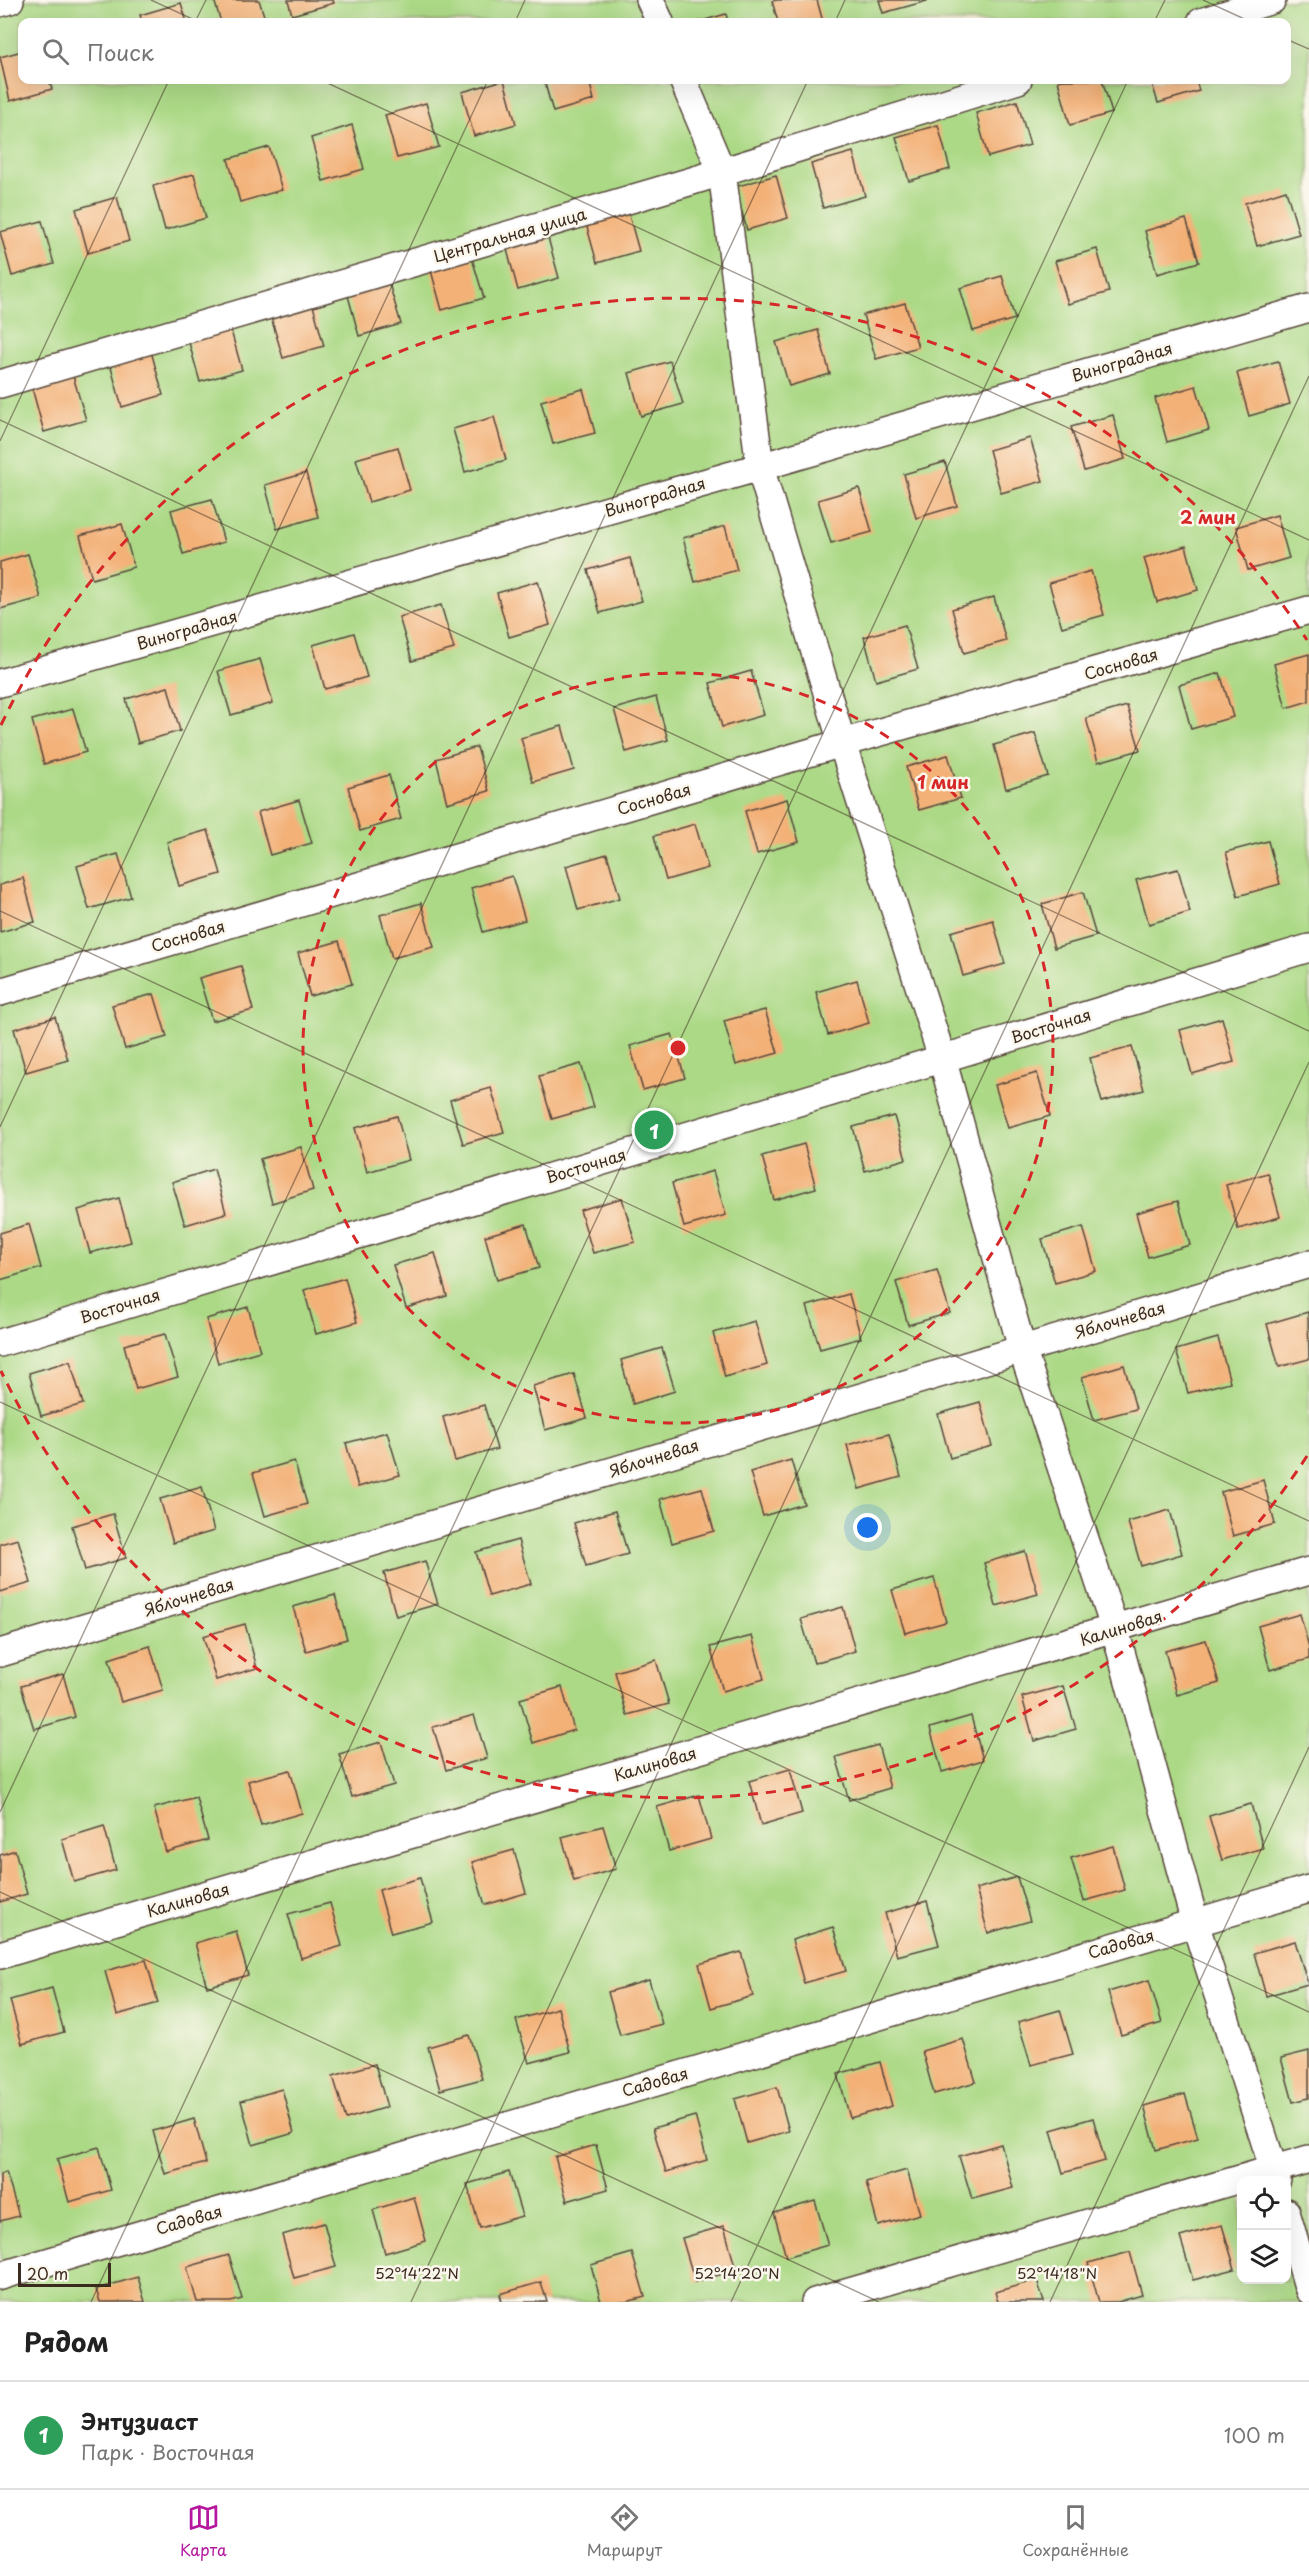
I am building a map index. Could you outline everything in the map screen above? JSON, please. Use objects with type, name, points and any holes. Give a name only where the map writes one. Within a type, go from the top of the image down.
[{"type":"street","points":[[0,3],[10,0]]},
{"type":"street","points":[[650,0],[658,18]]},
{"type":"street","points":[[1214,18],[1272,0]]},
{"type":"street","points":[[685,84],[722,172],[760,467],[843,743],[942,1058],[1022,1349],[1114,1630],[1195,1923],[1276,2175]]},
{"type":"street","name":"Центральная улица","points":[[0,384],[722,172],[1005,84]]},
{"type":"street","name":"Виноградная","points":[[0,683],[1309,308]]},
{"type":"street","name":"Сосновая","points":[[0,992],[843,743],[1309,610]]},
{"type":"street","name":"Восточная","points":[[0,1343],[1309,948]]},
{"type":"street","name":"Яблочневая","points":[[0,1653],[1309,1264]]},
{"type":"street","name":"Калиновая","points":[[0,1955],[1309,1572]]},
{"type":"street","name":"Садовая","points":[[0,2276],[1309,1889]]},
{"type":"street","points":[[815,2302],[1276,2175],[1309,2159]]},
{"type":"street","points":[[1291,2226],[1309,2290]]},
{"type":"green space","points":[[0,0],[1309,0],[1309,2302],[0,2302]]},
{"type":"building","points":[[214,0],[259,0],[265,18],[220,18]]},
{"type":"building","points":[[288,0],[333,0],[334,3],[292,15]]},
{"type":"building","points":[[817,0],[822,18],[777,18],[772,1]]},
{"type":"building","points":[[879,0],[927,0],[927,1],[883,13]]},
{"type":"building","points":[[181,3],[186,18],[141,18],[140,15]]},
{"type":"building","points":[[726,14],[727,18],[712,18]]},
{"type":"building","points":[[18,52],[18,84],[50,84],[52,89],[10,101],[0,57]]},
{"type":"building","points":[[490,84],[505,84],[516,124],[474,136],[462,92]]},
{"type":"building","points":[[545,84],[590,84],[594,100],[553,112]]},
{"type":"building","points":[[1059,84],[1103,84],[1112,113],[1070,125]]},
{"type":"building","points":[[1152,84],[1197,84],[1199,91],[1158,103]]},
{"type":"building","points":[[1017,101],[1030,145],[988,157],[976,113]]},
{"type":"building","points":[[426,103],[439,147],[397,158],[385,115]]},
{"type":"building","points":[[352,125],[364,169],[323,181],[311,138]]},
{"type":"building","points":[[938,125],[950,169],[909,181],[896,137]]},
{"type":"building","points":[[269,147],[282,190],[240,202],[228,159]]},
{"type":"building","points":[[853,152],[865,196],[823,208],[811,164]]},
{"type":"building","points":[[194,174],[206,218],[165,230],[153,186]]},
{"type":"building","points":[[776,175],[788,218],[747,230],[735,187]]},
{"type":"building","points":[[1286,190],[1299,234],[1257,246],[1245,203]]},
{"type":"building","points":[[117,197],[129,241],[88,253],[76,209]]},
{"type":"building","points":[[627,208],[639,251],[597,263],[585,220]]},
{"type":"building","points":[[1186,219],[1199,262],[1157,274],[1145,231]]},
{"type":"building","points":[[42,221],[54,264],[12,276],[0,232]]},
{"type":"building","points":[[547,234],[559,278],[518,290],[506,246]]},
{"type":"building","points":[[1097,249],[1109,292],[1068,304],[1055,261]]},
{"type":"building","points":[[471,255],[484,298],[442,310],[430,267]]},
{"type":"building","points":[[1002,276],[1015,319],[973,331],[960,288]]},
{"type":"building","points":[[388,280],[401,324],[359,336],[347,292]]},
{"type":"building","points":[[312,302],[324,346],[283,358],[270,314]]},
{"type":"building","points":[[905,303],[918,347],[876,359],[863,315]]},
{"type":"building","points":[[230,327],[242,370],[200,382],[188,339]]},
{"type":"building","points":[[818,330],[830,374],[789,386],[776,342]]},
{"type":"building","points":[[151,351],[163,395],[122,407],[110,364]]},
{"type":"building","points":[[670,361],[683,404],[641,416],[629,373]]},
{"type":"building","points":[[1278,361],[1290,404],[1249,416],[1237,373]]},
{"type":"building","points":[[73,376],[86,420],[44,432],[32,388]]},
{"type":"building","points":[[1196,386],[1209,430],[1167,442],[1155,398]]},
{"type":"building","points":[[583,389],[595,433],[553,444],[541,401]]},
{"type":"building","points":[[1113,415],[1125,459],[1084,471],[1071,427]]},
{"type":"building","points":[[494,417],[506,460],[465,472],[453,429]]},
{"type":"building","points":[[1030,438],[1043,481],[1001,493],[989,450]]},
{"type":"building","points":[[398,447],[410,490],[369,502],[356,459]]},
{"type":"building","points":[[945,462],[957,506],[916,518],[904,474]]},
{"type":"building","points":[[306,473],[318,517],[277,529],[265,485]]},
{"type":"building","points":[[859,488],[872,532],[831,543],[818,500]]},
{"type":"building","points":[[212,499],[224,542],[183,554],[171,510]]},
{"type":"building","points":[[1277,515],[1289,558],[1248,570],[1236,527]]},
{"type":"building","points":[[122,524],[134,567],[92,579],[80,536]]},
{"type":"building","points":[[725,526],[737,570],[695,582],[683,538]]},
{"type":"building","points":[[1186,546],[1198,590],[1157,602],[1144,558]]},
{"type":"building","points":[[28,554],[41,598],[0,609],[0,562]]},
{"type":"building","points":[[630,558],[642,601],[600,613],[588,570]]},
{"type":"building","points":[[1091,571],[1104,615],[1062,627],[1049,583]]},
{"type":"building","points":[[538,581],[550,625],[509,637],[497,593]]},
{"type":"building","points":[[994,597],[1006,641],[964,653],[952,609]]},
{"type":"building","points":[[441,605],[454,649],[412,661],[399,617]]},
{"type":"building","points":[[905,625],[918,669],[876,681],[864,637]]},
{"type":"building","points":[[354,633],[367,677],[325,689],[313,645]]},
{"type":"building","points":[[1309,654],[1309,701],[1286,708],[1274,664]]},
{"type":"building","points":[[260,659],[273,703],[231,715],[218,671]]},
{"type":"building","points":[[751,671],[764,715],[722,727],[710,683]]},
{"type":"building","points":[[1220,673],[1233,717],[1191,729],[1179,685]]},
{"type":"building","points":[[168,687],[180,731],[138,743],[126,699]]},
{"type":"building","points":[[656,697],[668,740],[626,752],[614,709]]},
{"type":"building","points":[[1127,706],[1140,750],[1098,762],[1086,718]]},
{"type":"building","points":[[73,709],[86,752],[44,764],[32,720]]},
{"type":"building","points":[[562,726],[574,770],[533,782],[521,738]]},
{"type":"building","points":[[1035,733],[1048,776],[1006,789],[994,745]]},
{"type":"building","points":[[477,747],[489,791],[447,803],[436,759]]},
{"type":"building","points":[[948,755],[961,798],[919,810],[906,767]]},
{"type":"building","points":[[389,775],[401,819],[360,831],[348,787]]},
{"type":"building","points":[[787,799],[799,842],[757,854],[745,811]]},
{"type":"building","points":[[299,800],[312,843],[270,855],[258,812]]},
{"type":"building","points":[[695,824],[708,868],[666,880],[654,836]]},
{"type":"building","points":[[208,830],[221,874],[179,886],[167,842]]},
{"type":"building","points":[[1268,841],[1280,884],[1238,896],[1226,852]]},
{"type":"building","points":[[118,854],[131,897],[89,909],[77,866]]},
{"type":"building","points":[[607,854],[620,898],[578,910],[566,866]]},
{"type":"building","points":[[1178,869],[1190,912],[1149,924],[1136,880]]},
{"type":"building","points":[[512,876],[525,920],[483,932],[471,888]]},
{"type":"building","points":[[23,878],[35,922],[0,932],[0,885]]},
{"type":"building","points":[[1083,892],[1096,936],[1054,948],[1042,904]]},
{"type":"building","points":[[421,903],[434,947],[392,958],[380,915]]},
{"type":"building","points":[[993,920],[1005,964],[963,976],[951,932]]},
{"type":"building","points":[[339,941],[352,984],[310,996],[298,953]]},
{"type":"building","points":[[241,966],[253,1010],[212,1021],[199,978]]},
{"type":"building","points":[[857,980],[869,1023],[828,1035],[816,992]]},
{"type":"building","points":[[154,994],[167,1037],[125,1049],[112,1005]]},
{"type":"building","points":[[765,1010],[778,1053],[736,1065],[724,1021]]},
{"type":"building","points":[[55,1017],[68,1060],[26,1072],[14,1029]]},
{"type":"building","points":[[1222,1018],[1234,1062],[1192,1074],[1180,1030]]},
{"type":"building","points":[[672,1034],[685,1078],[643,1090],[630,1046]]},
{"type":"building","points":[[1132,1047],[1144,1090],[1102,1102],[1090,1058]]},
{"type":"building","points":[[581,1064],[594,1107],[552,1119],[539,1076]]},
{"type":"building","points":[[1037,1073],[1050,1116],[1008,1128],[995,1085]]},
{"type":"building","points":[[491,1088],[504,1132],[463,1144],[450,1100]]},
{"type":"building","points":[[397,1116],[409,1160],[367,1172],[355,1128]]},
{"type":"building","points":[[894,1116],[906,1159],[865,1171],[853,1127]]},
{"type":"building","points":[[804,1144],[816,1188],[774,1200],[762,1156]]},
{"type":"building","points":[[301,1147],[313,1190],[272,1203],[260,1159]]},
{"type":"building","points":[[214,1169],[226,1213],[185,1225],[172,1182]]},
{"type":"building","points":[[713,1171],[726,1215],[684,1227],[672,1183]]},
{"type":"building","points":[[1268,1173],[1280,1217],[1238,1229],[1226,1185]]},
{"type":"building","points":[[119,1198],[131,1242],[90,1253],[78,1210]]},
{"type":"building","points":[[622,1198],[635,1242],[593,1253],[580,1210]]},
{"type":"building","points":[[1178,1201],[1190,1245],[1148,1257],[1136,1213]]},
{"type":"building","points":[[29,1224],[41,1268],[0,1280],[0,1233]]},
{"type":"building","points":[[526,1224],[539,1268],[497,1280],[485,1236]]},
{"type":"building","points":[[1083,1227],[1096,1271],[1055,1283],[1042,1239]]},
{"type":"building","points":[[435,1253],[447,1296],[406,1308],[393,1265]]},
{"type":"building","points":[[937,1270],[950,1313],[908,1325],[896,1282]]},
{"type":"building","points":[[345,1278],[357,1322],[316,1334],[304,1290]]},
{"type":"building","points":[[849,1294],[861,1338],[820,1349],[807,1306]]},
{"type":"building","points":[[248,1307],[260,1351],[218,1363],[206,1319]]},
{"type":"building","points":[[1308,1312],[1309,1359],[1279,1367],[1267,1324]]},
{"type":"building","points":[[755,1321],[767,1365],[725,1377],[713,1333]]},
{"type":"building","points":[[165,1334],[178,1377],[136,1389],[124,1345]]},
{"type":"building","points":[[1218,1338],[1230,1382],[1188,1393],[1176,1350]]},
{"type":"building","points":[[662,1348],[675,1391],[633,1404],[621,1360]]},
{"type":"building","points":[[70,1361],[83,1404],[41,1416],[29,1373]]},
{"type":"building","points":[[1124,1365],[1136,1409],[1094,1420],[1082,1377]]},
{"type":"building","points":[[574,1374],[587,1418],[545,1430],[533,1386]]},
{"type":"building","points":[[980,1402],[992,1446],[950,1458],[938,1414]]},
{"type":"building","points":[[484,1405],[497,1449],[455,1461],[443,1417]]},
{"type":"building","points":[[387,1432],[400,1475],[358,1487],[346,1443]]},
{"type":"building","points":[[889,1434],[901,1477],[859,1489],[847,1445]]},
{"type":"building","points":[[791,1460],[804,1504],[763,1516],[750,1472]]},
{"type":"building","points":[[294,1461],[307,1504],[265,1516],[253,1473]]},
{"type":"building","points":[[1263,1480],[1275,1524],[1233,1536],[1221,1492]]},
{"type":"building","points":[[202,1487],[214,1531],[173,1543],[160,1499]]},
{"type":"building","points":[[702,1488],[714,1531],[672,1543],[660,1499]]},
{"type":"building","points":[[1170,1510],[1182,1554],[1141,1566],[1128,1522]]},
{"type":"building","points":[[615,1511],[628,1554],[586,1566],[574,1523]]},
{"type":"building","points":[[113,1514],[126,1558],[85,1570],[72,1526]]},
{"type":"building","points":[[18,1539],[31,1583],[0,1592],[0,1544]]},
{"type":"building","points":[[518,1540],[531,1584],[489,1596],[476,1552]]},
{"type":"building","points":[[1025,1551],[1038,1594],[996,1606],[984,1563]]},
{"type":"building","points":[[425,1561],[438,1604],[396,1616],[384,1573]]},
{"type":"building","points":[[934,1578],[946,1622],[905,1633],[892,1590]]},
{"type":"building","points":[[335,1595],[347,1639],[306,1651],[293,1607]]},
{"type":"building","points":[[843,1607],[855,1651],[814,1663],[801,1619]]},
{"type":"building","points":[[1300,1614],[1309,1647],[1309,1659],[1270,1670],[1258,1626]]},
{"type":"building","points":[[245,1624],[257,1668],[216,1680],[203,1636]]},
{"type":"building","points":[[752,1636],[764,1679],[723,1691],[710,1647]]},
{"type":"building","points":[[1206,1640],[1219,1683],[1177,1695],[1165,1651]]},
{"type":"building","points":[[150,1646],[163,1690],[121,1702],[109,1659]]},
{"type":"building","points":[[656,1660],[669,1704],[627,1715],[615,1672]]},
{"type":"building","points":[[63,1674],[75,1717],[34,1729],[21,1686]]},
{"type":"building","points":[[1063,1686],[1076,1729],[1034,1741],[1022,1697]]},
{"type":"building","points":[[562,1687],[574,1730],[533,1743],[520,1699]]},
{"type":"building","points":[[474,1715],[487,1758],[446,1770],[433,1727]]},
{"type":"building","points":[[971,1716],[983,1760],[942,1772],[930,1728]]},
{"type":"building","points":[[381,1742],[394,1785],[352,1797],[339,1754]]},
{"type":"building","points":[[878,1745],[890,1788],[849,1800],[836,1757]]},
{"type":"building","points":[[790,1769],[802,1813],[761,1825],[749,1781]]},
{"type":"building","points":[[290,1770],[302,1813],[261,1825],[248,1781]]},
{"type":"building","points":[[699,1795],[711,1839],[669,1851],[657,1807]]},
{"type":"building","points":[[196,1797],[208,1840],[166,1852],[154,1808]]},
{"type":"building","points":[[1251,1804],[1263,1848],[1222,1860],[1209,1816]]},
{"type":"building","points":[[104,1826],[116,1870],[74,1882],[62,1839]]},
{"type":"building","points":[[603,1826],[616,1869],[574,1881],[562,1837]]},
{"type":"building","points":[[1113,1846],[1125,1890],[1084,1901],[1071,1858]]},
{"type":"building","points":[[15,1850],[27,1894],[0,1902],[0,1855]]},
{"type":"building","points":[[514,1850],[526,1893],[485,1905],[472,1862]]},
{"type":"building","points":[[1017,1877],[1030,1921],[988,1933],[976,1889]]},
{"type":"building","points":[[420,1878],[433,1922],[391,1933],[379,1890]]},
{"type":"building","points":[[927,1901],[939,1945],[897,1956],[885,1913]]},
{"type":"building","points":[[330,1903],[342,1946],[301,1958],[288,1914]]},
{"type":"building","points":[[833,1927],[846,1971],[804,1983],[792,1940]]},
{"type":"building","points":[[236,1931],[248,1975],[207,1987],[195,1943]]},
{"type":"building","points":[[1295,1941],[1308,1984],[1266,1996],[1254,1953]]},
{"type":"building","points":[[741,1952],[753,1996],[711,2008],[699,1964]]},
{"type":"building","points":[[146,1960],[158,2003],[117,2015],[105,1971]]},
{"type":"building","points":[[649,1980],[662,2024],[620,2035],[608,1992]]},
{"type":"building","points":[[1149,1980],[1162,2023],[1121,2035],[1108,1992]]},
{"type":"building","points":[[52,1988],[64,2032],[22,2044],[10,2000]]},
{"type":"building","points":[[558,2008],[570,2052],[529,2063],[516,2020]]},
{"type":"building","points":[[1060,2010],[1073,2054],[1031,2065],[1018,2022]]},
{"type":"building","points":[[469,2035],[482,2079],[440,2090],[428,2047]]},
{"type":"building","points":[[963,2039],[976,2082],[934,2094],[922,2051]]},
{"type":"building","points":[[1309,2051],[1309,2098],[1293,2102],[1281,2058]]},
{"type":"building","points":[[880,2062],[892,2106],[850,2118],[838,2074]]},
{"type":"building","points":[[375,2064],[387,2107],[346,2119],[333,2076]]},
{"type":"building","points":[[777,2087],[789,2131],[747,2143],[735,2099]]},
{"type":"building","points":[[282,2089],[294,2133],[253,2145],[241,2101]]},
{"type":"building","points":[[1185,2094],[1198,2138],[1156,2150],[1144,2106]]},
{"type":"building","points":[[695,2116],[707,2160],[666,2172],[653,2128]]},
{"type":"building","points":[[1093,2118],[1105,2161],[1063,2173],[1051,2130]]},
{"type":"building","points":[[194,2119],[206,2163],[165,2174],[153,2131]]},
{"type":"building","points":[[1001,2144],[1013,2188],[972,2199],[959,2156]]},
{"type":"building","points":[[596,2145],[608,2189],[567,2201],[555,2157]]},
{"type":"building","points":[[99,2147],[111,2190],[69,2202],[57,2159]]},
{"type":"building","points":[[907,2170],[920,2214],[878,2226],[866,2182]]},
{"type":"building","points":[[6,2172],[19,2216],[0,2221],[0,2174]]},
{"type":"building","points":[[509,2172],[522,2216],[480,2228],[467,2184]]},
{"type":"building","points":[[414,2197],[426,2241],[385,2253],[373,2210]]},
{"type":"building","points":[[815,2201],[828,2245],[786,2257],[774,2213]]},
{"type":"building","points":[[324,2223],[336,2267],[294,2278],[282,2235]]},
{"type":"building","points":[[1222,2225],[1235,2269],[1193,2280],[1180,2237]]},
{"type":"building","points":[[724,2226],[736,2270],[695,2282],[682,2238]]},
{"type":"building","points":[[1130,2252],[1142,2295],[1118,2302],[1099,2302],[1088,2263]]},
{"type":"building","points":[[632,2253],[645,2297],[626,2302],[601,2302],[591,2265]]},
{"type":"building","points":[[229,2255],[242,2299],[231,2302],[197,2302],[187,2267]]},
{"type":"building","points":[[138,2277],[145,2302],[100,2302],[96,2289]]},
{"type":"building","points":[[1037,2280],[1044,2302],[998,2302],[995,2292]]},
{"type":"building","points":[[541,2282],[547,2302],[502,2302],[500,2294]]},
{"type":"place","name":"Энтузиаст","points":[[654,1130]]}]
